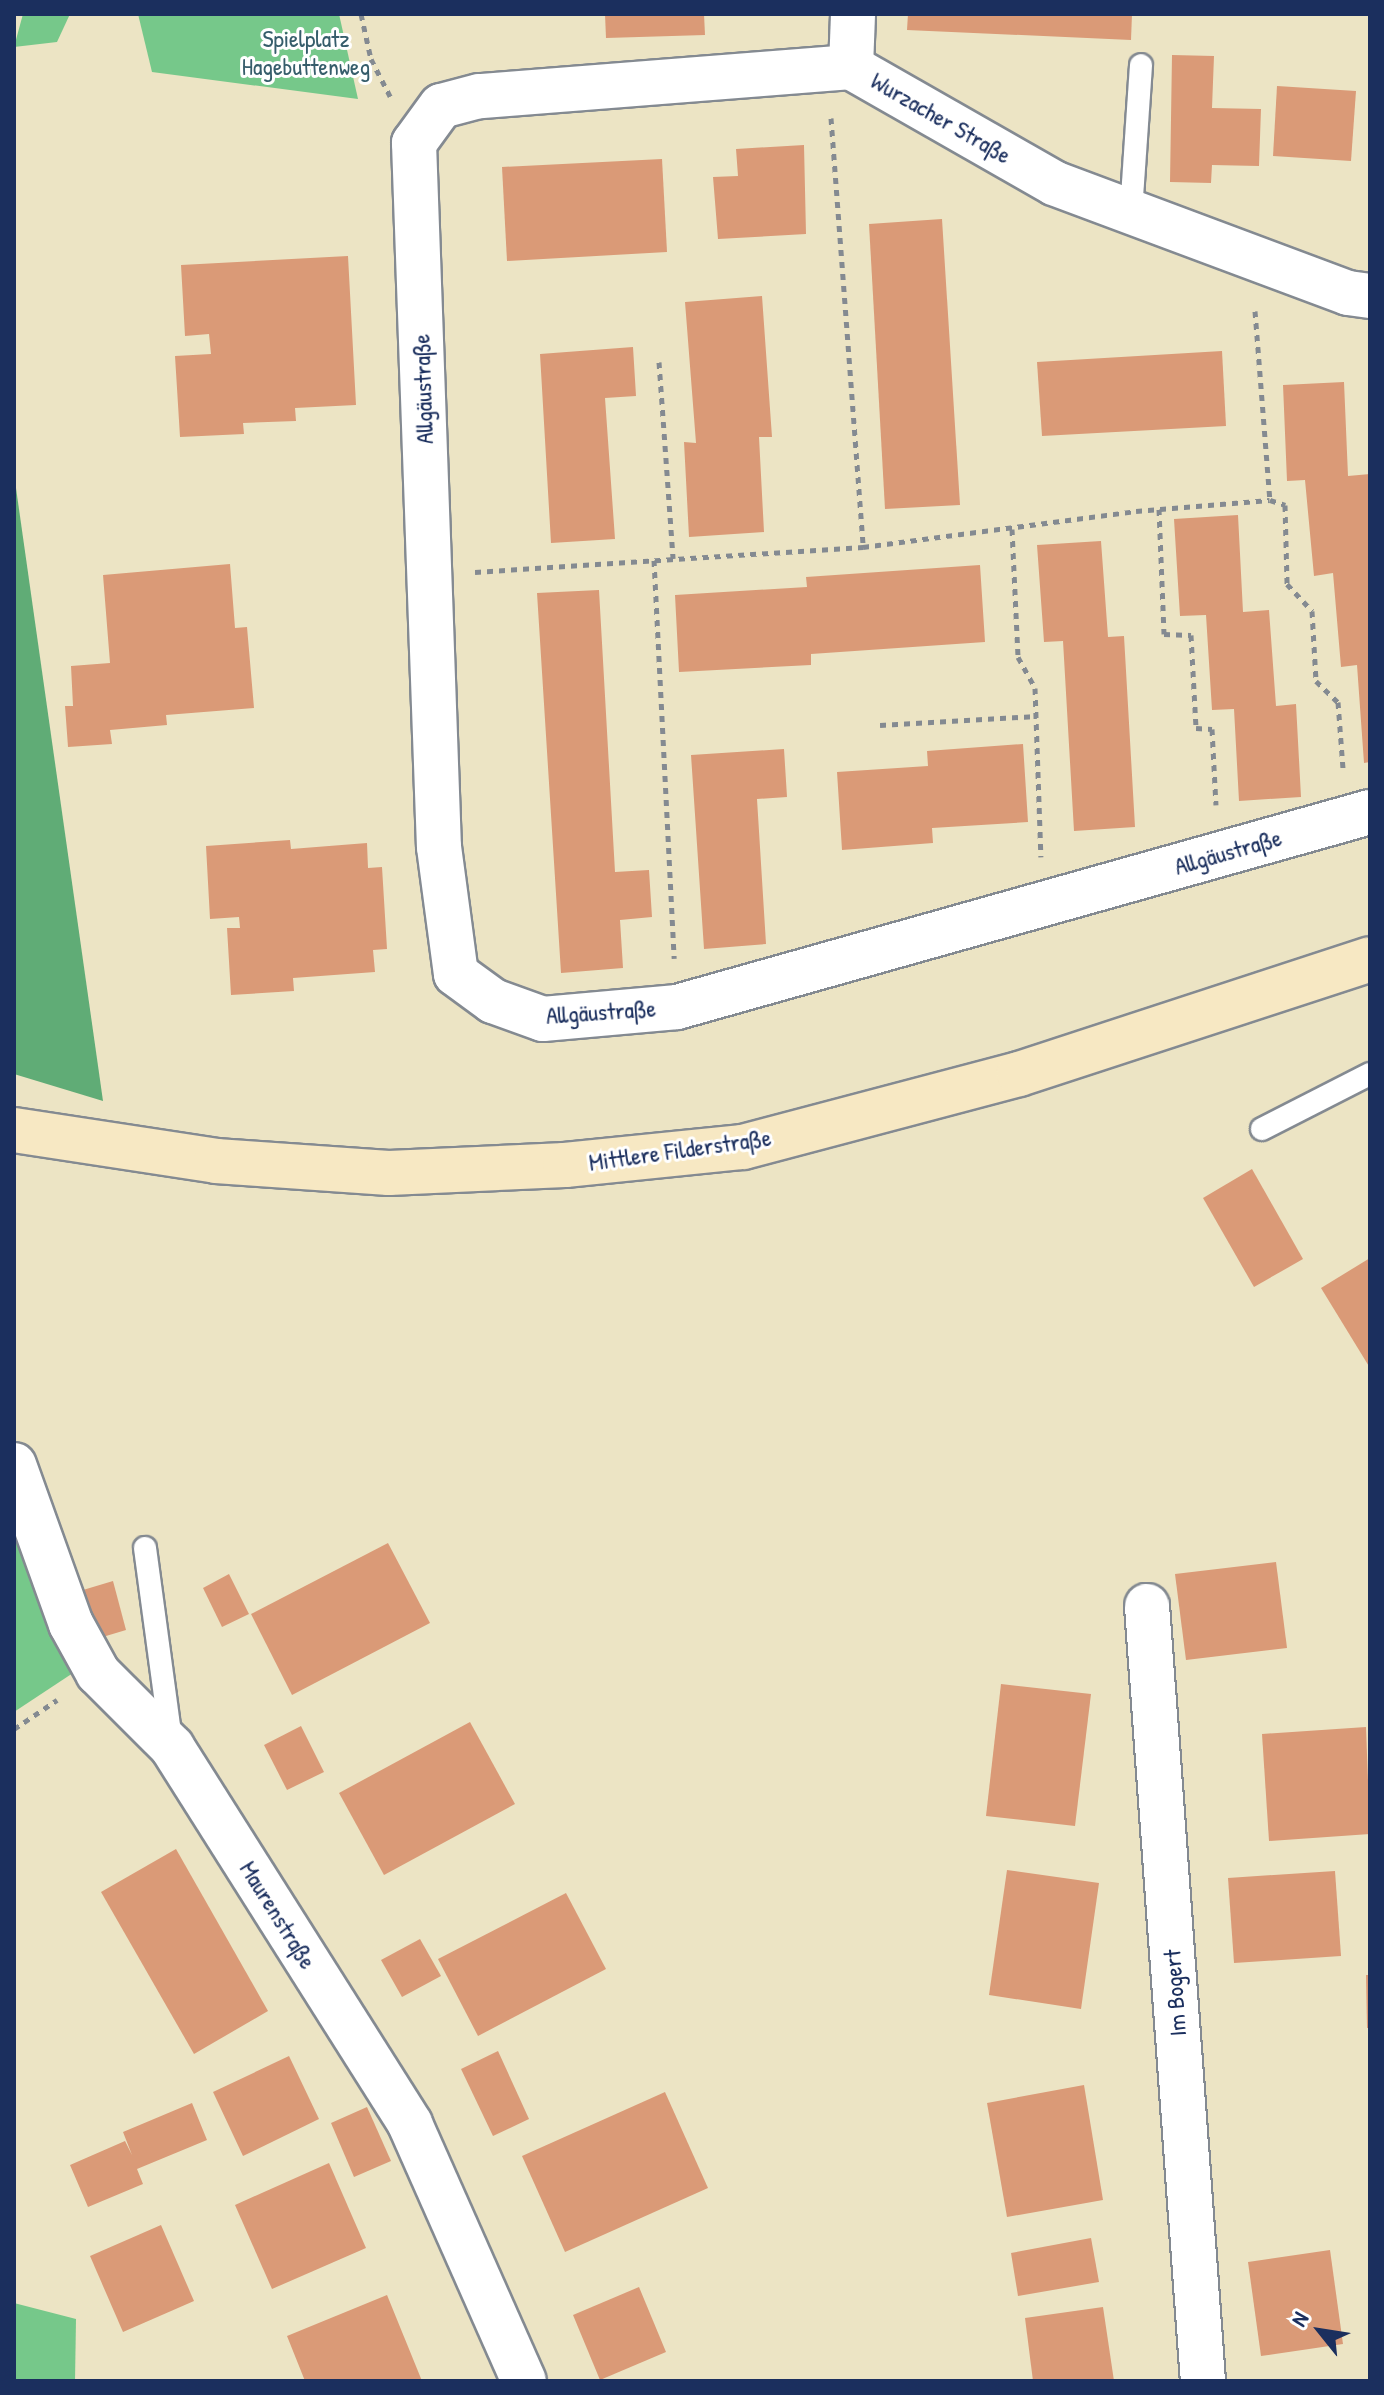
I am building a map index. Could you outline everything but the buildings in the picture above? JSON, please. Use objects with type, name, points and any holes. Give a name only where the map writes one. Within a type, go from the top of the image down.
[{"type":"main road","name":"Mittlere Filderstraße","points":[[14,1130],[216,1161],[389,1173],[565,1165],[743,1147],[1019,1074],[1370,959]]},
{"type":"street","points":[[414,143],[441,106],[479,96],[839,68],[853,14]]},
{"type":"street","name":"Wurzacher Straße","points":[[839,68],[1054,183],[1251,256],[1370,296]]},
{"type":"street","name":"Allgäustraße","points":[[414,143],[439,847],[456,974],[493,1001],[543,1019],[677,1007],[1359,815]]},
{"type":"street","name":"Maurenstraße","points":[[14,1465],[71,1624],[91,1661],[172,1747],[410,2124],[524,2381]]},
{"type":"street","name":"Im Bogert","points":[[1147,1606],[1203,2381]]},
{"type":"lane","points":[[1131,212],[1141,65]]},
{"type":"lane","points":[[1262,1129],[1370,1074]]},
{"type":"lane","points":[[145,1548],[172,1747]]},
{"type":"path","points":[[361,14],[371,59],[414,143]]},
{"type":"path","points":[[839,68],[863,547]]},
{"type":"path","points":[[1251,256],[1270,500]]},
{"type":"path","points":[[659,362],[673,559]]},
{"type":"path","points":[[430,573],[863,547],[1159,509],[1270,500],[1285,505],[1287,584],[1312,611],[1316,681],[1338,702],[1359,815]]},
{"type":"path","points":[[1159,509],[1164,634],[1191,635],[1196,728],[1212,729],[1218,855]]},
{"type":"path","points":[[1012,529],[1018,657],[1035,688],[1042,906]]},
{"type":"path","points":[[654,560],[677,1007]]},
{"type":"path","points":[[880,725],[1037,716]]},
{"type":"green space","points":[[23,14],[70,14],[57,42],[14,47]]},
{"type":"green space","name":"Spielplatz Hagebuttenweg","points":[[138,14],[339,14],[358,99],[152,72]]},
{"type":"green space","points":[[14,474],[103,1101],[14,1074]]},
{"type":"green space","points":[[14,1499],[73,1673],[14,1712]]},
{"type":"green space","points":[[14,2303],[76,2319],[75,2381],[14,2381]]}]
